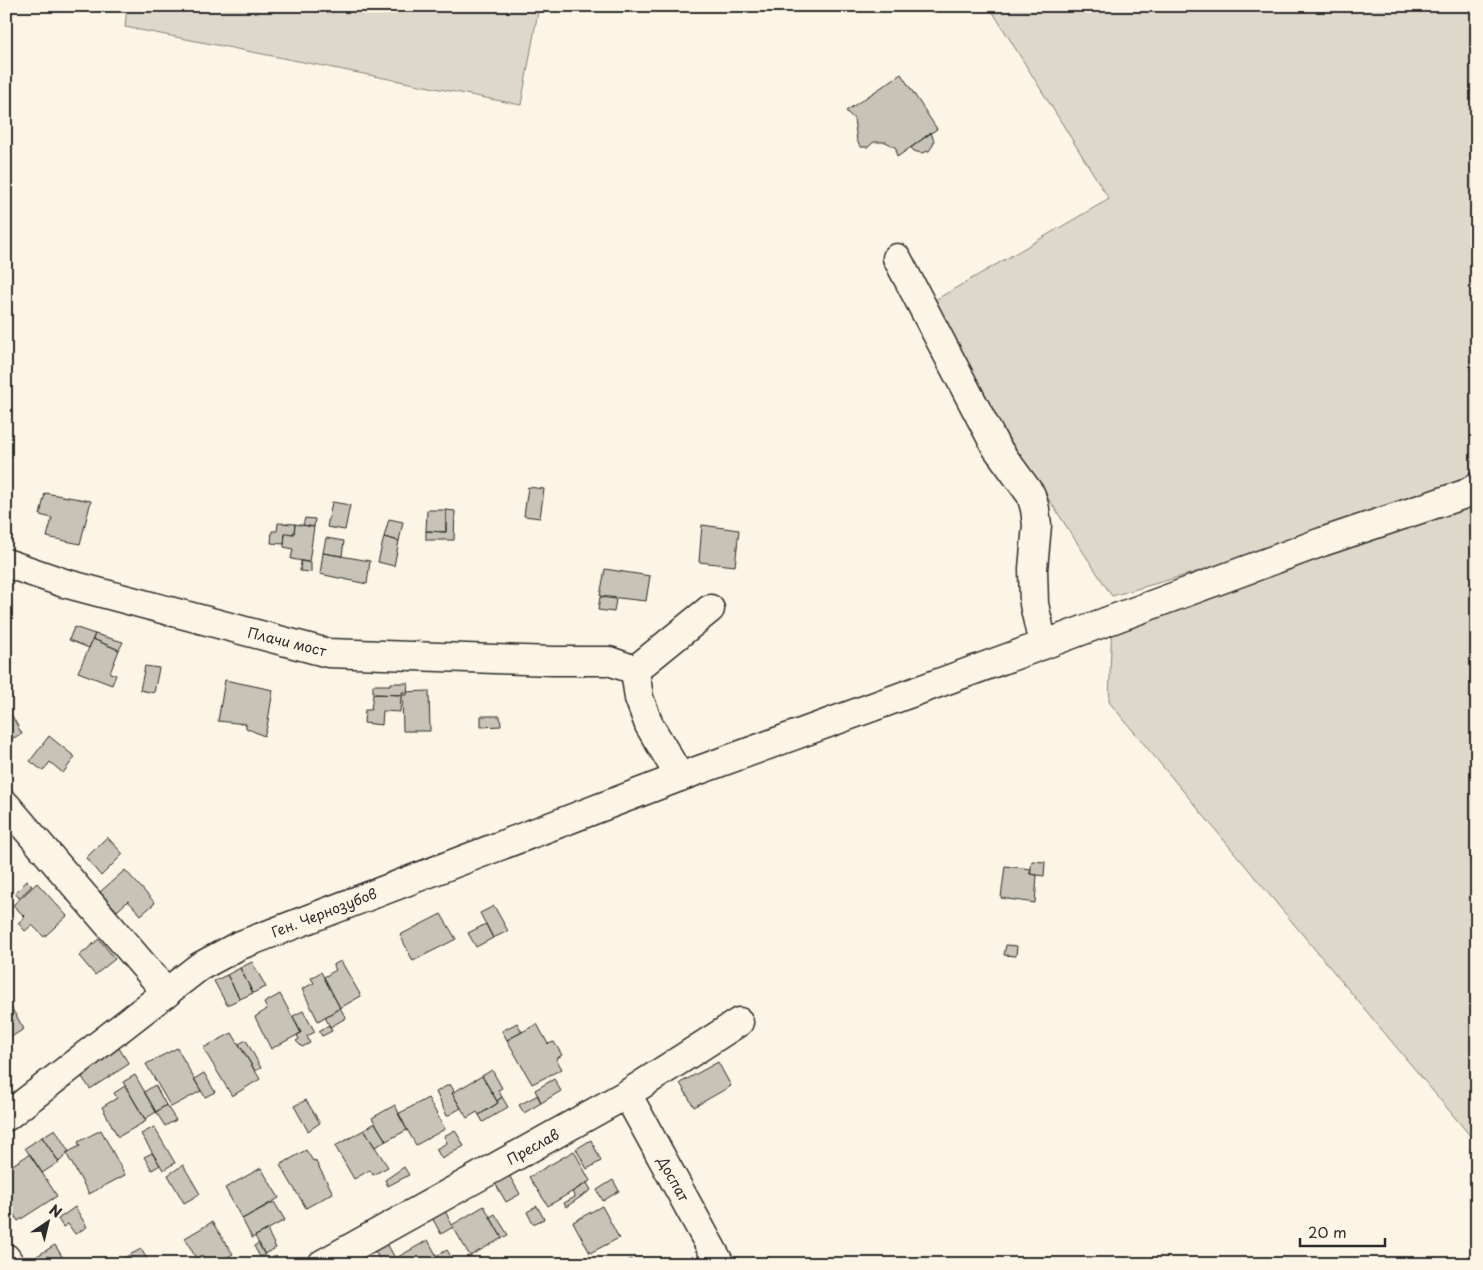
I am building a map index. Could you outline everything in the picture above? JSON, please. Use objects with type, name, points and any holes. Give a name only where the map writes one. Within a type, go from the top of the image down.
[{"type":"street","points":[[898,258],[996,447],[1031,495],[1037,525],[1033,569],[1034,604],[1043,645]]},
{"type":"street","name":"Ген. Чернозубов","points":[[6,1117],[199,967],[238,946],[680,777],[1322,542],[1465,494],[1477,487]]},
{"type":"street","name":"Плачи мост","points":[[6,563],[64,583],[328,654],[609,661],[635,670]]},
{"type":"street","points":[[680,777],[649,726],[639,698],[635,670],[710,609]]},
{"type":"street","points":[[6,805],[167,993]]},
{"type":"street","name":"Преслав","points":[[322,1264],[627,1094],[739,1022]]},
{"type":"street","name":"Доспат","points":[[627,1094],[720,1264]]},
{"type":"street","points":[[6,1258],[10,1264]]},
{"type":"shaded area","points":[[127,6],[539,6],[521,105],[125,27]]},
{"type":"shaded area","points":[[989,6],[1477,6],[1477,468],[1430,506],[1477,482],[1477,1144],[1109,702],[1112,620],[1425,507],[1112,596],[923,307],[1109,199]]},
{"type":"building","points":[[901,74],[937,129],[897,157],[896,148],[886,142],[874,142],[868,147],[861,147],[857,141],[854,119],[846,111]]},
{"type":"building","points":[[931,132],[934,141],[929,151],[921,153],[911,148]]},
{"type":"building","points":[[528,487],[544,489],[540,518],[524,516]]},
{"type":"building","points":[[45,493],[91,501],[80,544],[47,537],[52,518],[40,515]]},
{"type":"building","points":[[332,502],[350,505],[345,530],[327,527]]},
{"type":"building","points":[[427,510],[446,510],[446,532],[426,531]]},
{"type":"building","points":[[446,510],[455,511],[454,540],[426,540],[426,531],[446,532]]},
{"type":"building","points":[[305,518],[315,519],[314,527],[303,525]]},
{"type":"building","points":[[389,519],[403,522],[399,541],[384,537]]},
{"type":"building","points":[[278,523],[295,524],[294,534],[285,533],[284,544],[271,543],[272,531],[277,531]]},
{"type":"building","points":[[295,524],[314,527],[309,562],[291,559],[293,549],[284,547],[285,533],[294,534]]},
{"type":"building","points":[[702,525],[739,530],[735,566],[699,562]]},
{"type":"building","points":[[384,537],[399,541],[394,566],[378,562]]},
{"type":"building","points":[[326,538],[344,541],[342,556],[323,553]]},
{"type":"building","points":[[323,553],[370,561],[367,584],[320,574]]},
{"type":"building","points":[[301,561],[311,563],[311,572],[300,571]]},
{"type":"building","points":[[605,569],[650,576],[646,601],[600,596]]},
{"type":"building","points":[[600,597],[616,599],[614,612],[598,610]]},
{"type":"building","points":[[74,627],[95,634],[89,648],[69,640]]},
{"type":"building","points":[[95,634],[123,642],[119,650],[93,639]]},
{"type":"building","points":[[93,639],[119,650],[110,673],[116,675],[112,685],[78,672]]},
{"type":"building","points":[[145,666],[159,668],[154,693],[140,690]]},
{"type":"building","points":[[225,680],[273,690],[264,736],[246,728],[246,724],[218,721]]},
{"type":"building","points":[[390,683],[408,683],[407,695],[373,694],[373,685],[390,685]]},
{"type":"building","points":[[429,691],[430,731],[403,731],[402,692]]},
{"type":"building","points":[[373,694],[401,695],[400,712],[383,711],[382,725],[364,723],[365,710],[371,710]]},
{"type":"building","points":[[11,714],[22,734],[6,741],[6,716]]},
{"type":"building","points":[[481,716],[500,716],[501,726],[481,727]]},
{"type":"building","points":[[49,736],[75,757],[63,773],[50,762],[43,771],[30,761]]},
{"type":"building","points":[[107,837],[123,854],[101,876],[86,858]]},
{"type":"building","points":[[1032,861],[1045,862],[1044,876],[1030,874]]},
{"type":"building","points":[[1005,866],[1031,869],[1030,874],[1037,875],[1035,903],[1001,898]]},
{"type":"building","points":[[125,870],[155,903],[141,915],[128,901],[117,911],[100,892]]},
{"type":"building","points":[[27,881],[32,886],[19,898],[15,893]]},
{"type":"building","points":[[37,883],[67,916],[44,937],[32,925],[25,931],[18,923],[25,917],[13,905]]},
{"type":"building","points":[[494,906],[508,931],[493,938],[480,913]]},
{"type":"building","points":[[441,914],[456,939],[413,961],[400,935]]},
{"type":"building","points":[[486,924],[493,938],[476,947],[468,933]]},
{"type":"building","points":[[99,939],[115,959],[95,975],[79,956]]},
{"type":"building","points":[[1006,945],[1017,946],[1016,956],[1004,955]]},
{"type":"building","points":[[341,961],[361,996],[340,1008],[324,977],[336,970],[333,965]]},
{"type":"building","points":[[252,962],[266,987],[253,993],[240,968]]},
{"type":"building","points":[[240,968],[253,993],[240,999],[227,975]]},
{"type":"building","points":[[321,972],[340,1008],[318,1021],[302,989],[314,983],[311,978]]},
{"type":"building","points":[[227,975],[240,999],[227,1005],[214,981]]},
{"type":"building","points":[[280,994],[301,1033],[271,1049],[255,1017],[267,1009],[264,1003]]},
{"type":"building","points":[[6,999],[24,1029],[6,1040]]},
{"type":"building","points":[[340,1008],[346,1018],[330,1027],[325,1017]]},
{"type":"building","points":[[303,1011],[315,1032],[307,1036],[310,1043],[302,1047],[296,1041],[299,1039],[297,1035],[301,1033],[293,1016]]},
{"type":"building","points":[[517,1023],[522,1032],[507,1040],[502,1031]]},
{"type":"building","points":[[537,1024],[548,1044],[554,1042],[562,1055],[556,1059],[562,1069],[532,1084],[507,1040]]},
{"type":"building","points":[[329,1025],[332,1031],[322,1036],[319,1031]]},
{"type":"building","points":[[232,1033],[260,1079],[232,1096],[203,1048]]},
{"type":"building","points":[[112,1037],[129,1064],[90,1089],[74,1065]]},
{"type":"building","points":[[246,1040],[261,1068],[255,1071],[239,1044]]},
{"type":"building","points":[[177,1048],[201,1091],[171,1107],[146,1064]]},
{"type":"building","points":[[718,1062],[731,1086],[694,1107],[680,1083]]},
{"type":"building","points":[[492,1070],[502,1088],[498,1090],[502,1097],[497,1101],[482,1076]]},
{"type":"building","points":[[204,1073],[215,1092],[205,1097],[194,1079]]},
{"type":"building","points":[[135,1075],[156,1112],[145,1119],[123,1082]]},
{"type":"building","points":[[482,1076],[498,1103],[479,1115],[477,1112],[467,1118],[452,1093]]},
{"type":"building","points":[[554,1079],[561,1091],[541,1103],[535,1090]]},
{"type":"building","points":[[450,1084],[454,1091],[452,1093],[461,1108],[447,1116],[436,1092]]},
{"type":"building","points":[[155,1085],[166,1105],[156,1112],[144,1092]]},
{"type":"building","points":[[125,1086],[146,1121],[118,1137],[102,1107],[117,1098],[114,1093]]},
{"type":"building","points":[[538,1095],[541,1103],[524,1113],[519,1105]]},
{"type":"building","points":[[502,1097],[508,1107],[483,1122],[479,1115],[498,1103],[497,1101]]},
{"type":"building","points":[[428,1098],[445,1129],[416,1145],[398,1114]]},
{"type":"building","points":[[306,1100],[320,1123],[308,1131],[294,1106]]},
{"type":"building","points":[[166,1105],[176,1120],[165,1126],[156,1112]]},
{"type":"building","points":[[395,1105],[407,1130],[386,1141],[372,1118]]},
{"type":"building","points":[[375,1123],[386,1141],[375,1147],[364,1130]]},
{"type":"building","points":[[154,1127],[175,1163],[163,1170],[141,1134]]},
{"type":"building","points":[[55,1129],[69,1152],[59,1162],[42,1137]]},
{"type":"building","points":[[101,1130],[125,1175],[89,1194],[66,1153],[80,1146],[78,1142]]},
{"type":"building","points":[[364,1130],[388,1167],[373,1175],[370,1170],[354,1179],[335,1146]]},
{"type":"building","points":[[455,1130],[464,1146],[442,1159],[436,1149],[447,1143],[444,1136]]},
{"type":"building","points":[[42,1137],[59,1162],[42,1173],[25,1148]]},
{"type":"building","points":[[591,1140],[601,1161],[587,1169],[576,1149]]},
{"type":"building","points":[[306,1150],[313,1161],[315,1160],[333,1193],[306,1208],[280,1165]]},
{"type":"building","points":[[574,1151],[590,1181],[548,1206],[529,1177]]},
{"type":"building","points":[[152,1153],[160,1165],[152,1170],[144,1157]]},
{"type":"building","points":[[30,1154],[57,1196],[18,1221],[6,1203],[6,1169]]},
{"type":"building","points":[[183,1165],[200,1194],[184,1203],[168,1175]]},
{"type":"building","points":[[404,1167],[409,1175],[388,1186],[385,1180]]},
{"type":"building","points":[[261,1168],[279,1198],[242,1219],[225,1188]]},
{"type":"building","points":[[506,1170],[520,1194],[506,1202],[492,1178]]},
{"type":"building","points":[[613,1180],[619,1191],[603,1201],[597,1190]]},
{"type":"building","points":[[587,1183],[591,1190],[566,1207],[564,1203],[575,1197],[572,1192]]},
{"type":"building","points":[[274,1202],[285,1220],[252,1238],[242,1219]]},
{"type":"building","points":[[484,1206],[502,1238],[470,1256],[452,1225]]},
{"type":"building","points":[[537,1206],[544,1219],[533,1224],[527,1212]]},
{"type":"building","points":[[602,1206],[619,1238],[590,1253],[573,1222]]},
{"type":"building","points":[[75,1207],[87,1227],[75,1234],[68,1224],[63,1227],[58,1219]]},
{"type":"building","points":[[443,1207],[453,1227],[441,1234],[430,1214]]},
{"type":"building","points":[[495,1214],[508,1235],[502,1238],[490,1217]]},
{"type":"building","points":[[212,1222],[233,1254],[217,1263],[214,1259],[205,1264],[199,1264],[185,1238]]},
{"type":"building","points":[[267,1230],[276,1248],[264,1254],[255,1236]]},
{"type":"building","points":[[384,1238],[395,1258],[382,1264],[372,1245]]},
{"type":"building","points":[[428,1240],[441,1264],[392,1264],[391,1261]]},
{"type":"building","points":[[259,1243],[265,1255],[260,1257],[254,1246]]},
{"type":"building","points":[[55,1245],[63,1258],[54,1264],[35,1264],[32,1259]]},
{"type":"building","points":[[141,1249],[150,1264],[112,1264]]},
{"type":"building","points":[[447,1250],[454,1264],[441,1264],[436,1256]]},
{"type":"building","points":[[631,1259],[633,1264],[622,1264]]}]
